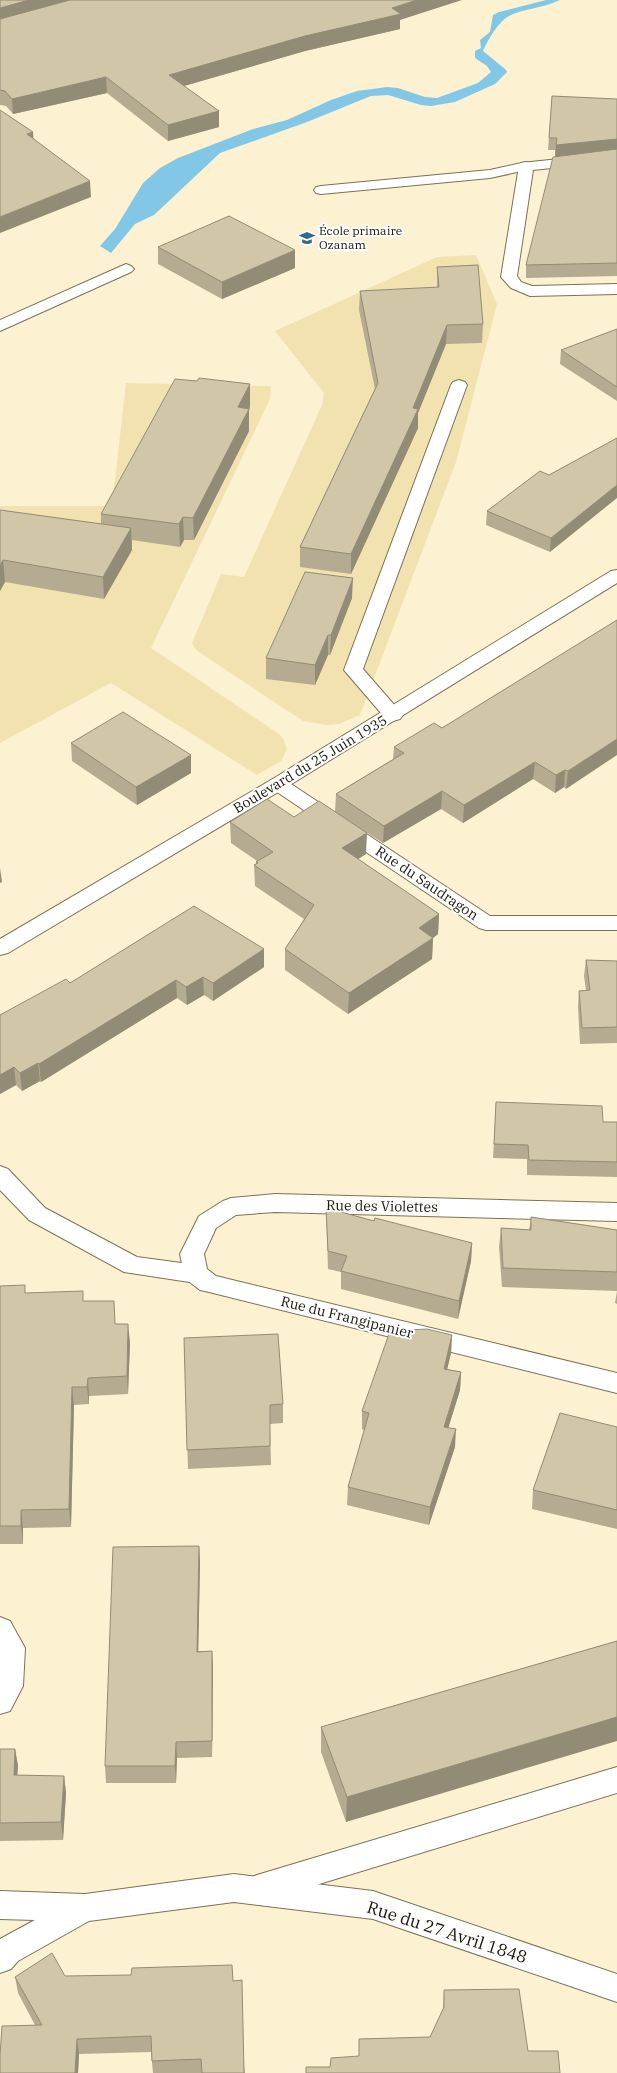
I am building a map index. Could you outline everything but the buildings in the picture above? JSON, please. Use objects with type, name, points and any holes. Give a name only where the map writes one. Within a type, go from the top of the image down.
[{"type":"street","points":[[321,190],[490,174],[526,166],[617,157]]},
{"type":"street","points":[[526,166],[509,277],[516,285],[530,291],[617,289]]},
{"type":"street","points":[[0,326],[126,269]]},
{"type":"street","points":[[393,715],[352,670],[459,385]]},
{"type":"street","name":"Boulevard du 25 Juin 1935","points":[[0,948],[393,715],[617,575]]},
{"type":"street","name":"Rue du Saudragon","points":[[278,784],[486,923],[617,923]]},
{"type":"street","points":[[0,1174],[37,1214],[132,1266],[196,1274]]},
{"type":"street","name":"Rue des Violettes","points":[[196,1274],[192,1254],[207,1222],[231,1207],[275,1203],[617,1212]]},
{"type":"street","name":"Rue du Frangipanier","points":[[196,1274],[209,1283],[617,1383]]},
{"type":"street","points":[[0,1629],[11,1648],[9,1686],[0,1702]]},
{"type":"street","points":[[254,1890],[606,1782],[617,1780]]},
{"type":"street","name":"Rue du 27 Avril 1848","points":[[0,1959],[7,1951],[85,1908],[234,1888],[373,1905],[617,1988]]},
{"type":"street","points":[[0,1905],[85,1908]]},
{"type":"shaded area","points":[[476,255],[497,304],[456,462],[360,715],[339,724],[327,725],[303,721],[196,650],[192,643],[221,574],[244,577],[322,405],[324,393],[275,331],[437,257]]},
{"type":"shaded area","points":[[126,383],[271,386],[270,399],[151,648],[279,734],[284,740],[287,749],[281,761],[257,775],[111,683],[0,743],[0,506],[112,506]]},
{"type":"water","points":[[546,0],[560,0],[509,16],[497,27],[483,51],[507,72],[495,84],[455,102],[431,106],[421,105],[388,95],[371,96],[307,122],[220,153],[154,215],[135,224],[111,253],[100,246],[115,229],[143,183],[160,168],[178,158],[253,129],[287,120],[331,100],[357,91],[387,87],[398,88],[425,97],[437,98],[478,83],[491,72],[487,66],[475,58],[475,51],[481,48],[480,40],[490,32],[493,15],[499,12]]},
{"type":"place","name":"École primaire Ozanam","points":[[307,238]]}]
